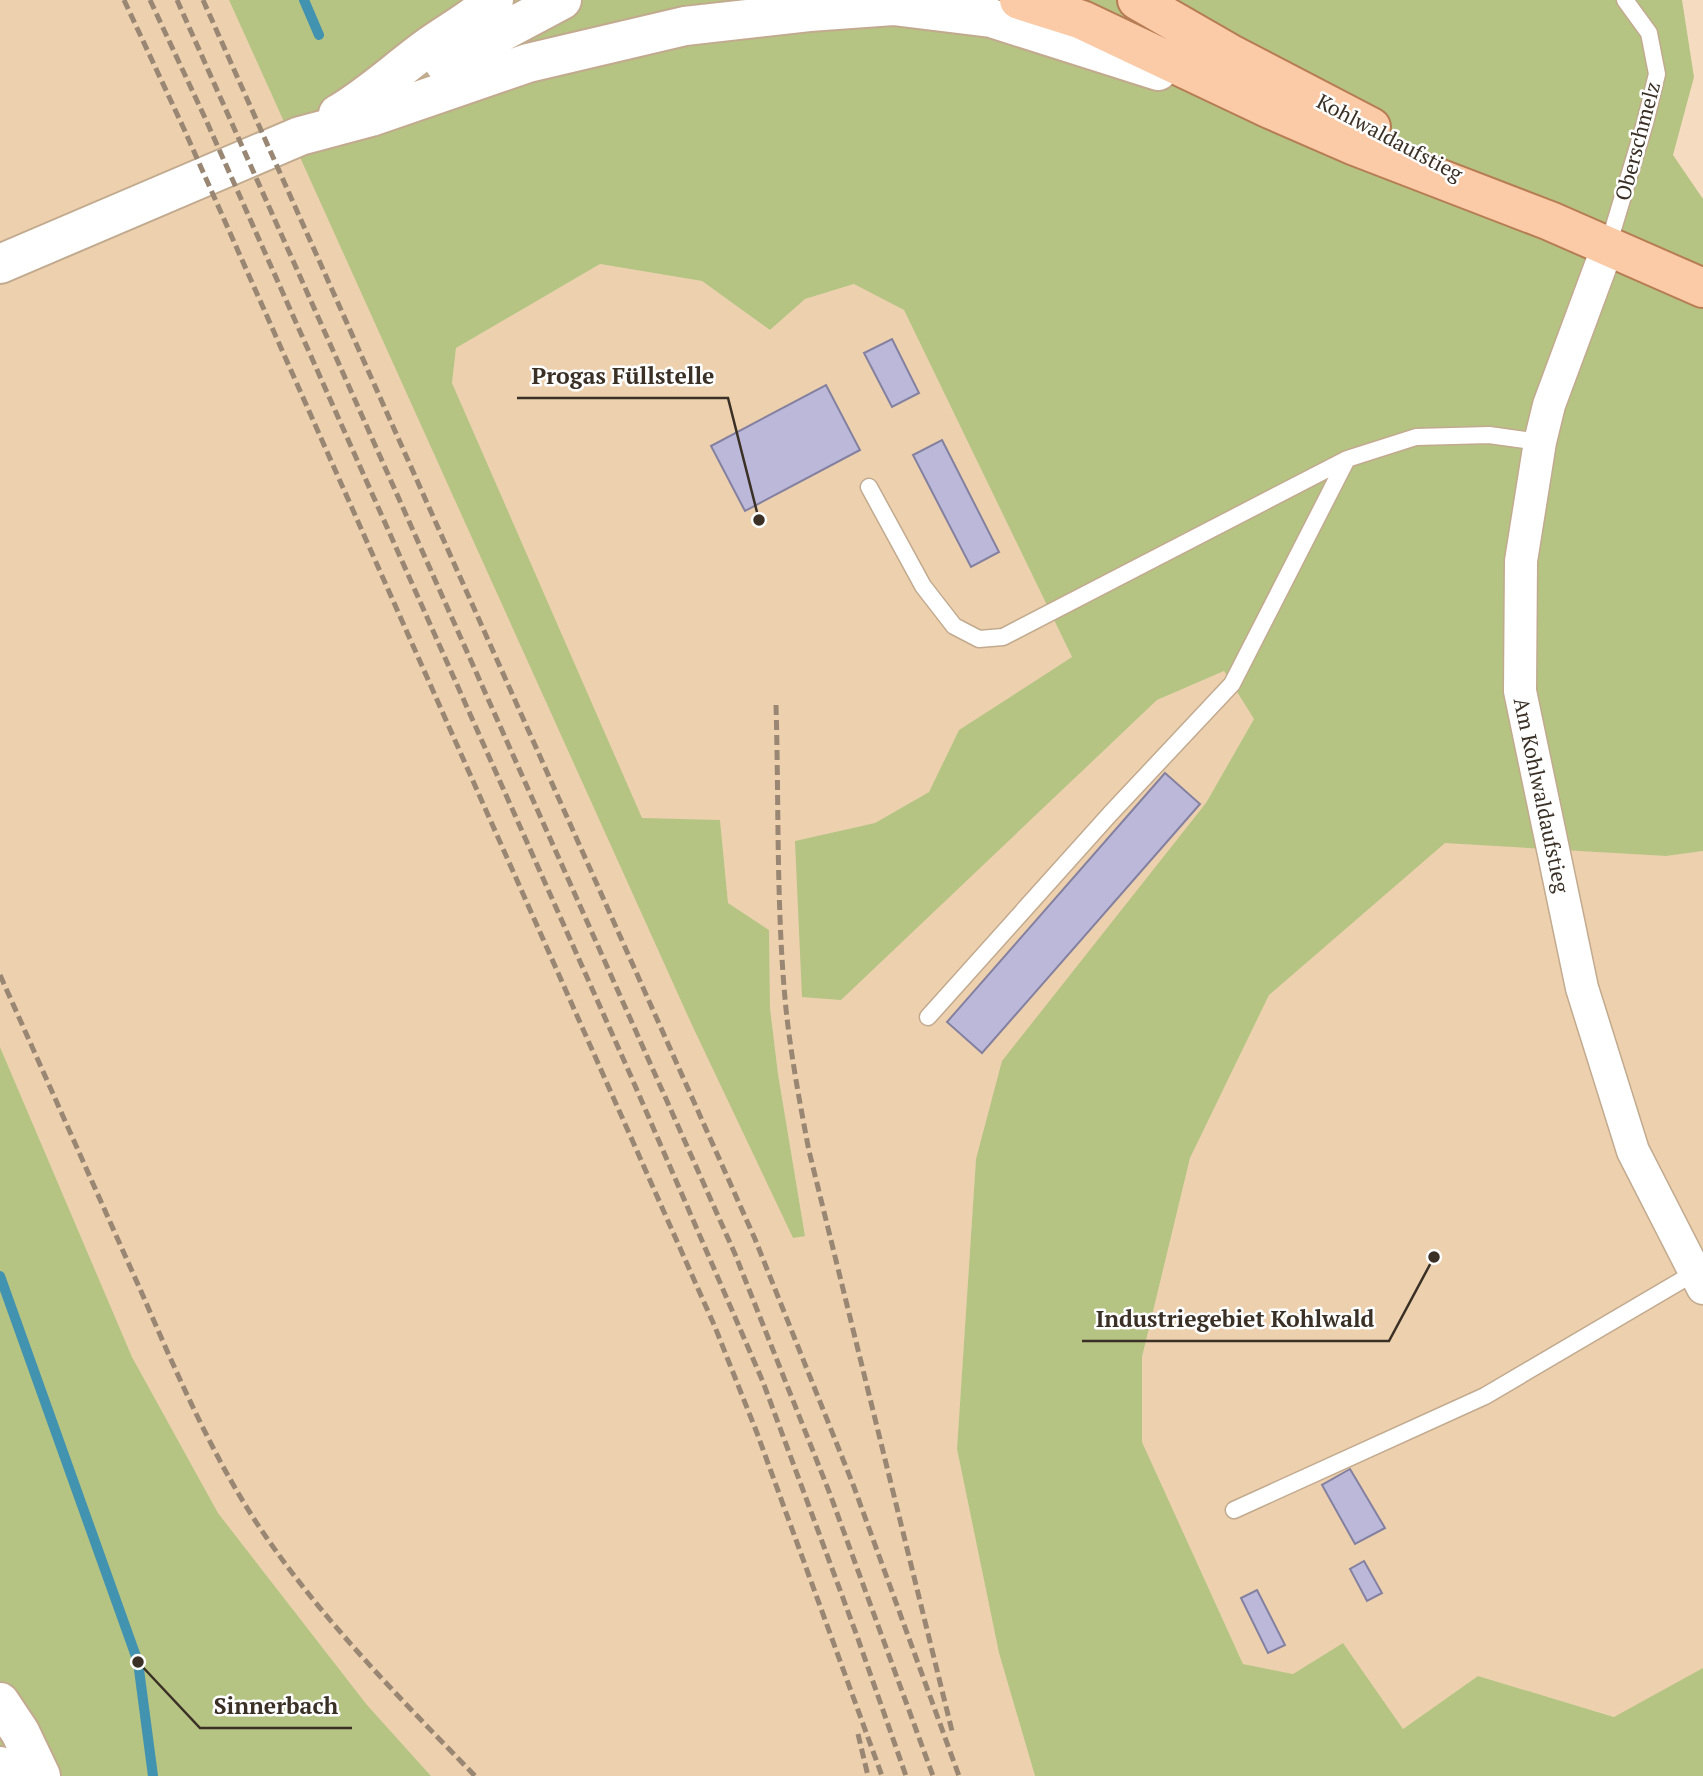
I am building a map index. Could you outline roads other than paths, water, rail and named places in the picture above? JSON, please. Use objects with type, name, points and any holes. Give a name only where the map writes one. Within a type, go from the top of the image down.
[{"type":"main road","points":[[0,264],[300,136],[362,99],[431,45],[483,11],[494,0]]},
{"type":"main road","points":[[362,99],[416,78],[562,0]]},
{"type":"main road","name":"Kohlwaldaufstieg","points":[[1019,0],[1083,20],[1355,146],[1550,220]]},
{"type":"main road","points":[[1102,0],[1229,53]]},
{"type":"main road","points":[[1137,0],[1229,53]]},
{"type":"main road","points":[[300,136],[371,117],[528,63],[685,26],[893,6],[991,18],[1270,108]]},
{"type":"main road","name":"Kohlwaldaufstieg","points":[[1229,53],[1550,220],[1703,288]]},
{"type":"main road","points":[[0,1702],[20,1732],[41,1776]]},
{"type":"main road","points":[[0,1766],[5,1776]]},
{"type":"street","name":"Am Kohlwaldaufstieg","points":[[1608,246],[1549,405],[1540,442],[1521,561],[1520,691],[1582,988],[1633,1151],[1698,1280]]},
{"type":"lane","name":"Oberschmelz","points":[[1608,246],[1657,74],[1649,33],[1625,0]]},
{"type":"lane","points":[[869,487],[923,586],[954,626],[979,639],[1003,637],[1347,459],[1416,437],[1489,435],[1540,442]]},
{"type":"lane","points":[[928,1017],[1110,814],[1232,684],[1347,459]]},
{"type":"lane","points":[[1234,1510],[1485,1396],[1698,1280]]},
{"type":"waterway","points":[[304,0],[319,35]]},
{"type":"waterway","points":[[0,1276],[138,1662],[153,1776]]},
{"type":"railway","points":[[124,0],[184,129],[715,1327],[757,1433],[882,1776]]},
{"type":"railway","points":[[150,0],[206,120],[630,1074],[763,1382],[906,1776]]},
{"type":"railway","points":[[177,0],[735,1254],[830,1494],[933,1776]]},
{"type":"railway","points":[[203,0],[755,1239],[854,1487],[959,1776]]},
{"type":"railway","points":[[776,705],[781,933],[786,1009],[796,1080],[809,1151],[953,1735]]},
{"type":"railway","points":[[0,975],[180,1379],[241,1498],[307,1592],[389,1686],[475,1776]]},
{"type":"railway","points":[[858,1734],[868,1776]]},
{"type":"place","name":"Progas Füllstelle","points":[[759,520]]},
{"type":"place","name":"Industriegebiet Kohlwald","points":[[1434,1257]]},
{"type":"place","name":"Sinnerbach","points":[[138,1662]]}]
